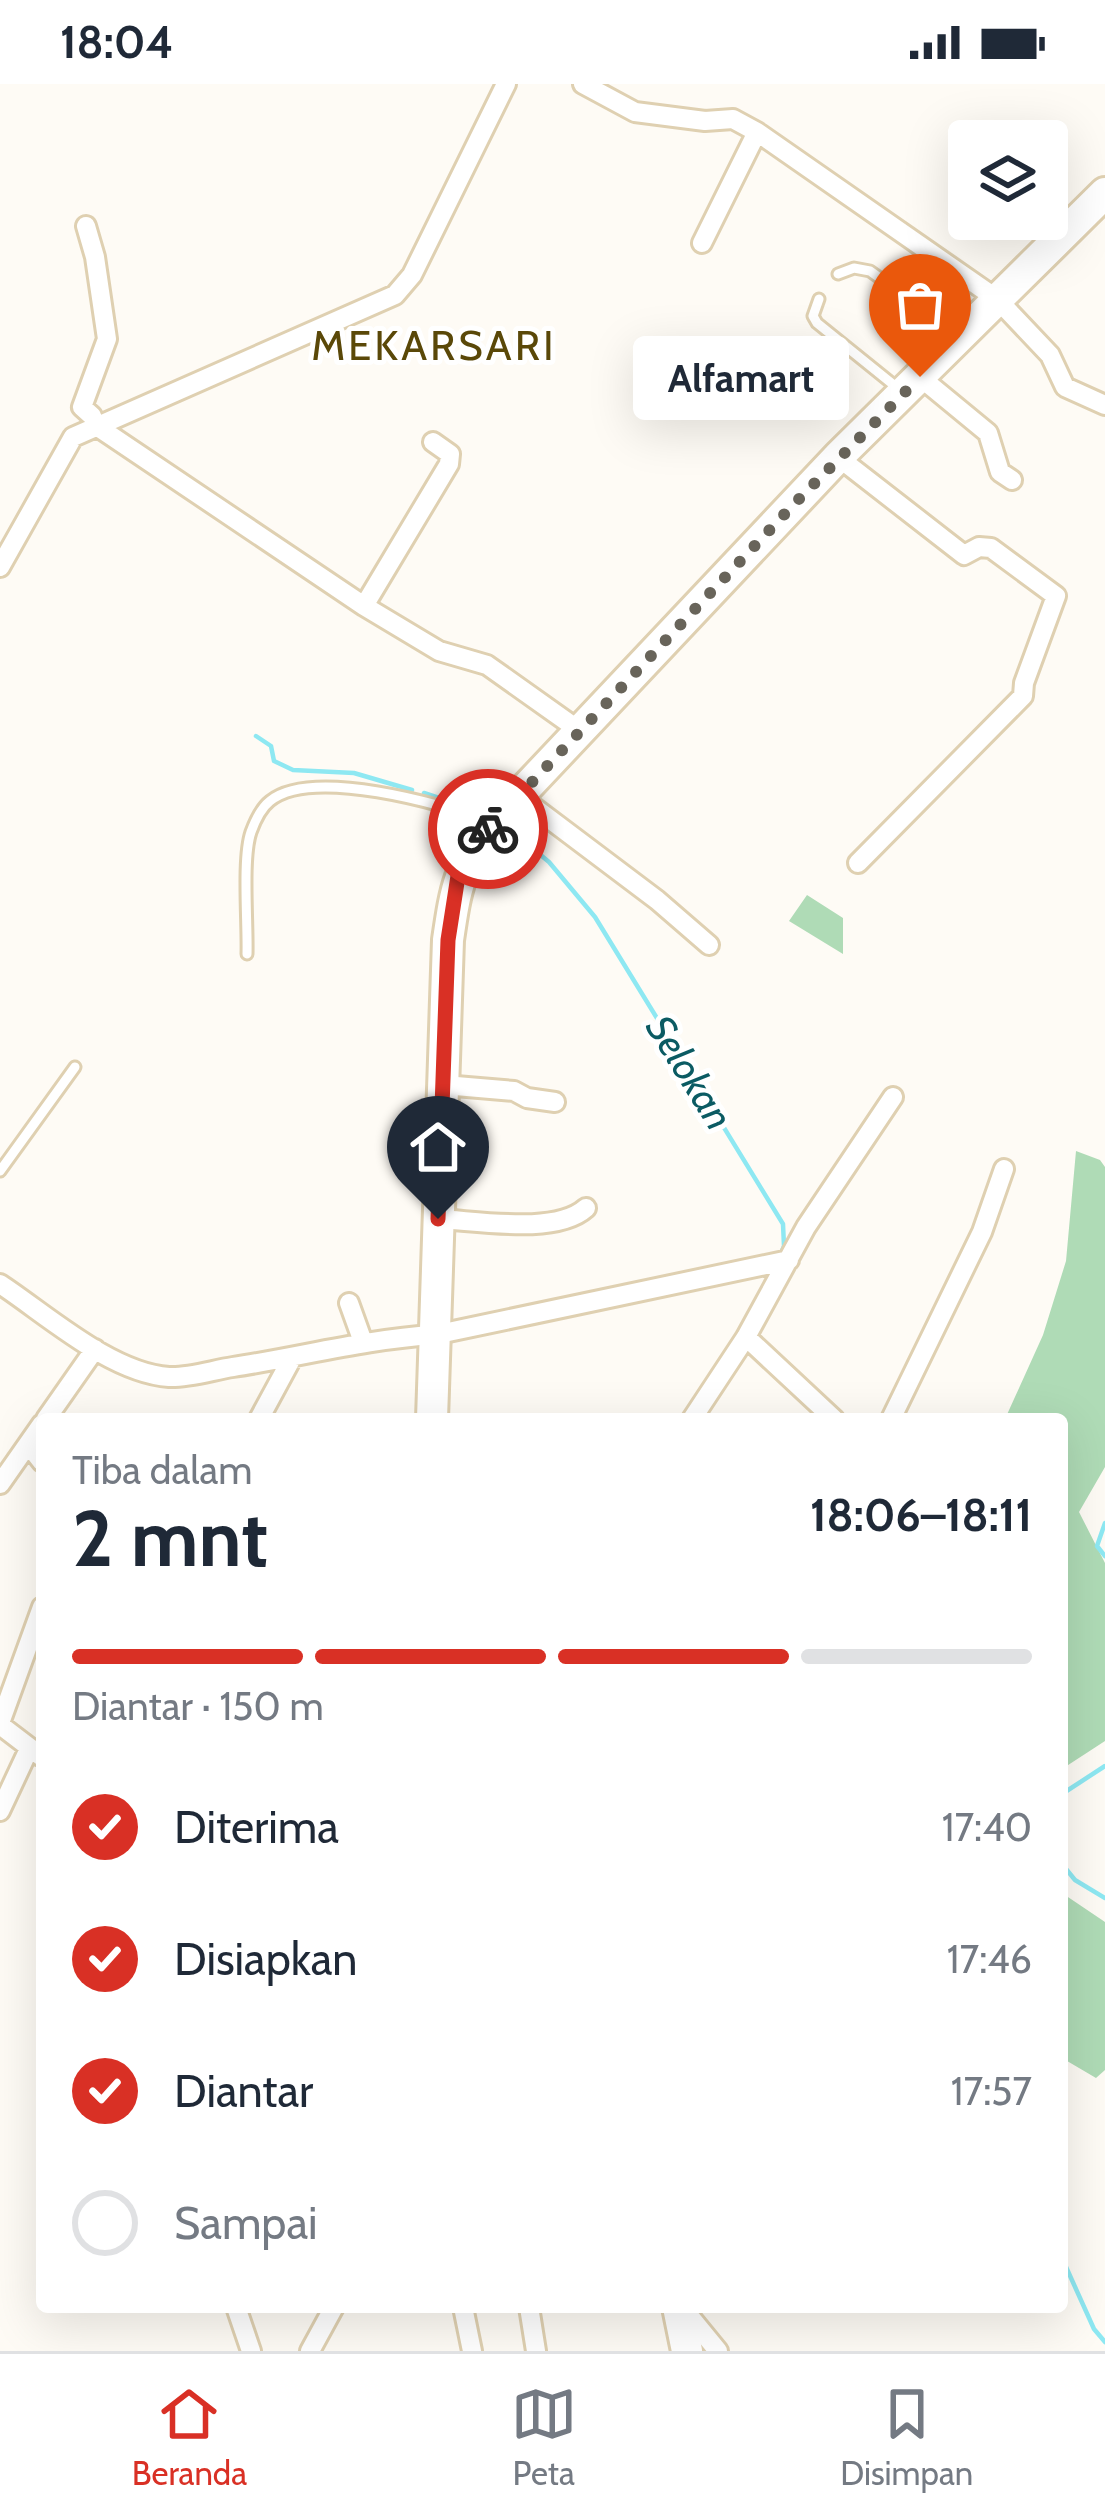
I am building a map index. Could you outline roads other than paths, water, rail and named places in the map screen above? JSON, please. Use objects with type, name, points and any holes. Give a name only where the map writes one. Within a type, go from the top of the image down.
[{"type":"main road","points":[[432,1413],[448,940],[455,887],[464,863],[502,813],[838,458],[1105,193]]},
{"type":"main road","points":[[681,2313],[687,2351]]},
{"type":"street","points":[[0,567],[73,437],[395,295],[412,275],[506,84]]},
{"type":"street","points":[[583,84],[635,112],[705,122],[733,119],[757,133],[997,299],[1050,356],[1065,387],[1105,405]]},
{"type":"street","points":[[702,243],[757,133]]},
{"type":"street","points":[[86,226],[107,339],[82,407],[95,424],[364,606],[439,651],[487,665],[580,731]]},
{"type":"street","points":[[912,385],[988,433],[1000,472],[1012,480]]},
{"type":"street","points":[[364,606],[448,464],[450,454],[433,442]]},
{"type":"street","points":[[838,458],[964,555],[979,547],[991,548],[1056,596],[1023,696],[858,863]]},
{"type":"street","points":[[502,813],[657,900],[709,945]]},
{"type":"street","points":[[444,1085],[514,1090],[527,1098],[555,1102]]},
{"type":"street","points":[[697,1413],[746,1337],[780,1262],[892,1097]]},
{"type":"street","points":[[893,1413],[982,1232],[1004,1169]]},
{"type":"street","points":[[438,1219],[548,1223],[568,1221],[586,1208]]},
{"type":"street","points":[[4,1293],[95,1349],[170,1377],[364,1342],[434,1335],[780,1262]]},
{"type":"street","points":[[349,1303],[364,1342]]},
{"type":"street","points":[[746,1337],[830,1413]]},
{"type":"street","points":[[50,1413],[95,1349]]},
{"type":"street","points":[[262,1413],[292,1358]]},
{"type":"street","points":[[0,1484],[36,1433]]},
{"type":"street","points":[[28,1444],[36,1454]]},
{"type":"street","points":[[0,1811],[35,1753],[0,1724],[36,1621]]},
{"type":"street","points":[[238,2313],[251,2351]]},
{"type":"street","points":[[310,2351],[331,2313]]},
{"type":"street","points":[[464,2313],[472,2351]]},
{"type":"street","points":[[530,2313],[536,2351]]},
{"type":"street","points":[[685,2313],[718,2351]]},
{"type":"lane","points":[[838,274],[854,268],[870,271],[961,336]]},
{"type":"lane","points":[[819,299],[813,316],[817,323],[912,385]]},
{"type":"lane","points":[[248,953],[248,837],[272,799],[308,789],[351,789],[502,813]]},
{"type":"lane","points":[[0,1171],[75,1067]]},
{"type":"waterway","name":"Selokan","points":[[256,736],[271,746],[274,761],[293,770],[354,773],[412,790]]},
{"type":"waterway","name":"Selokan","points":[[424,793],[487,814]]},
{"type":"waterway","name":"Selokan","points":[[506,826],[549,862],[595,917],[783,1224],[779,1258]]},
{"type":"waterway","points":[[1105,1523],[1097,1546],[1105,1556]]},
{"type":"waterway","points":[[1068,1790],[1105,1766]]},
{"type":"waterway","points":[[1068,1871],[1105,1898]]},
{"type":"waterway","name":"Selokan","points":[[1068,2271],[1094,2329],[1105,2342]]},
{"type":"place","name":"Alfamart","points":[[920,377]]},
{"type":"district","name":"MEKARSARI","points":[[434,345]]}]
